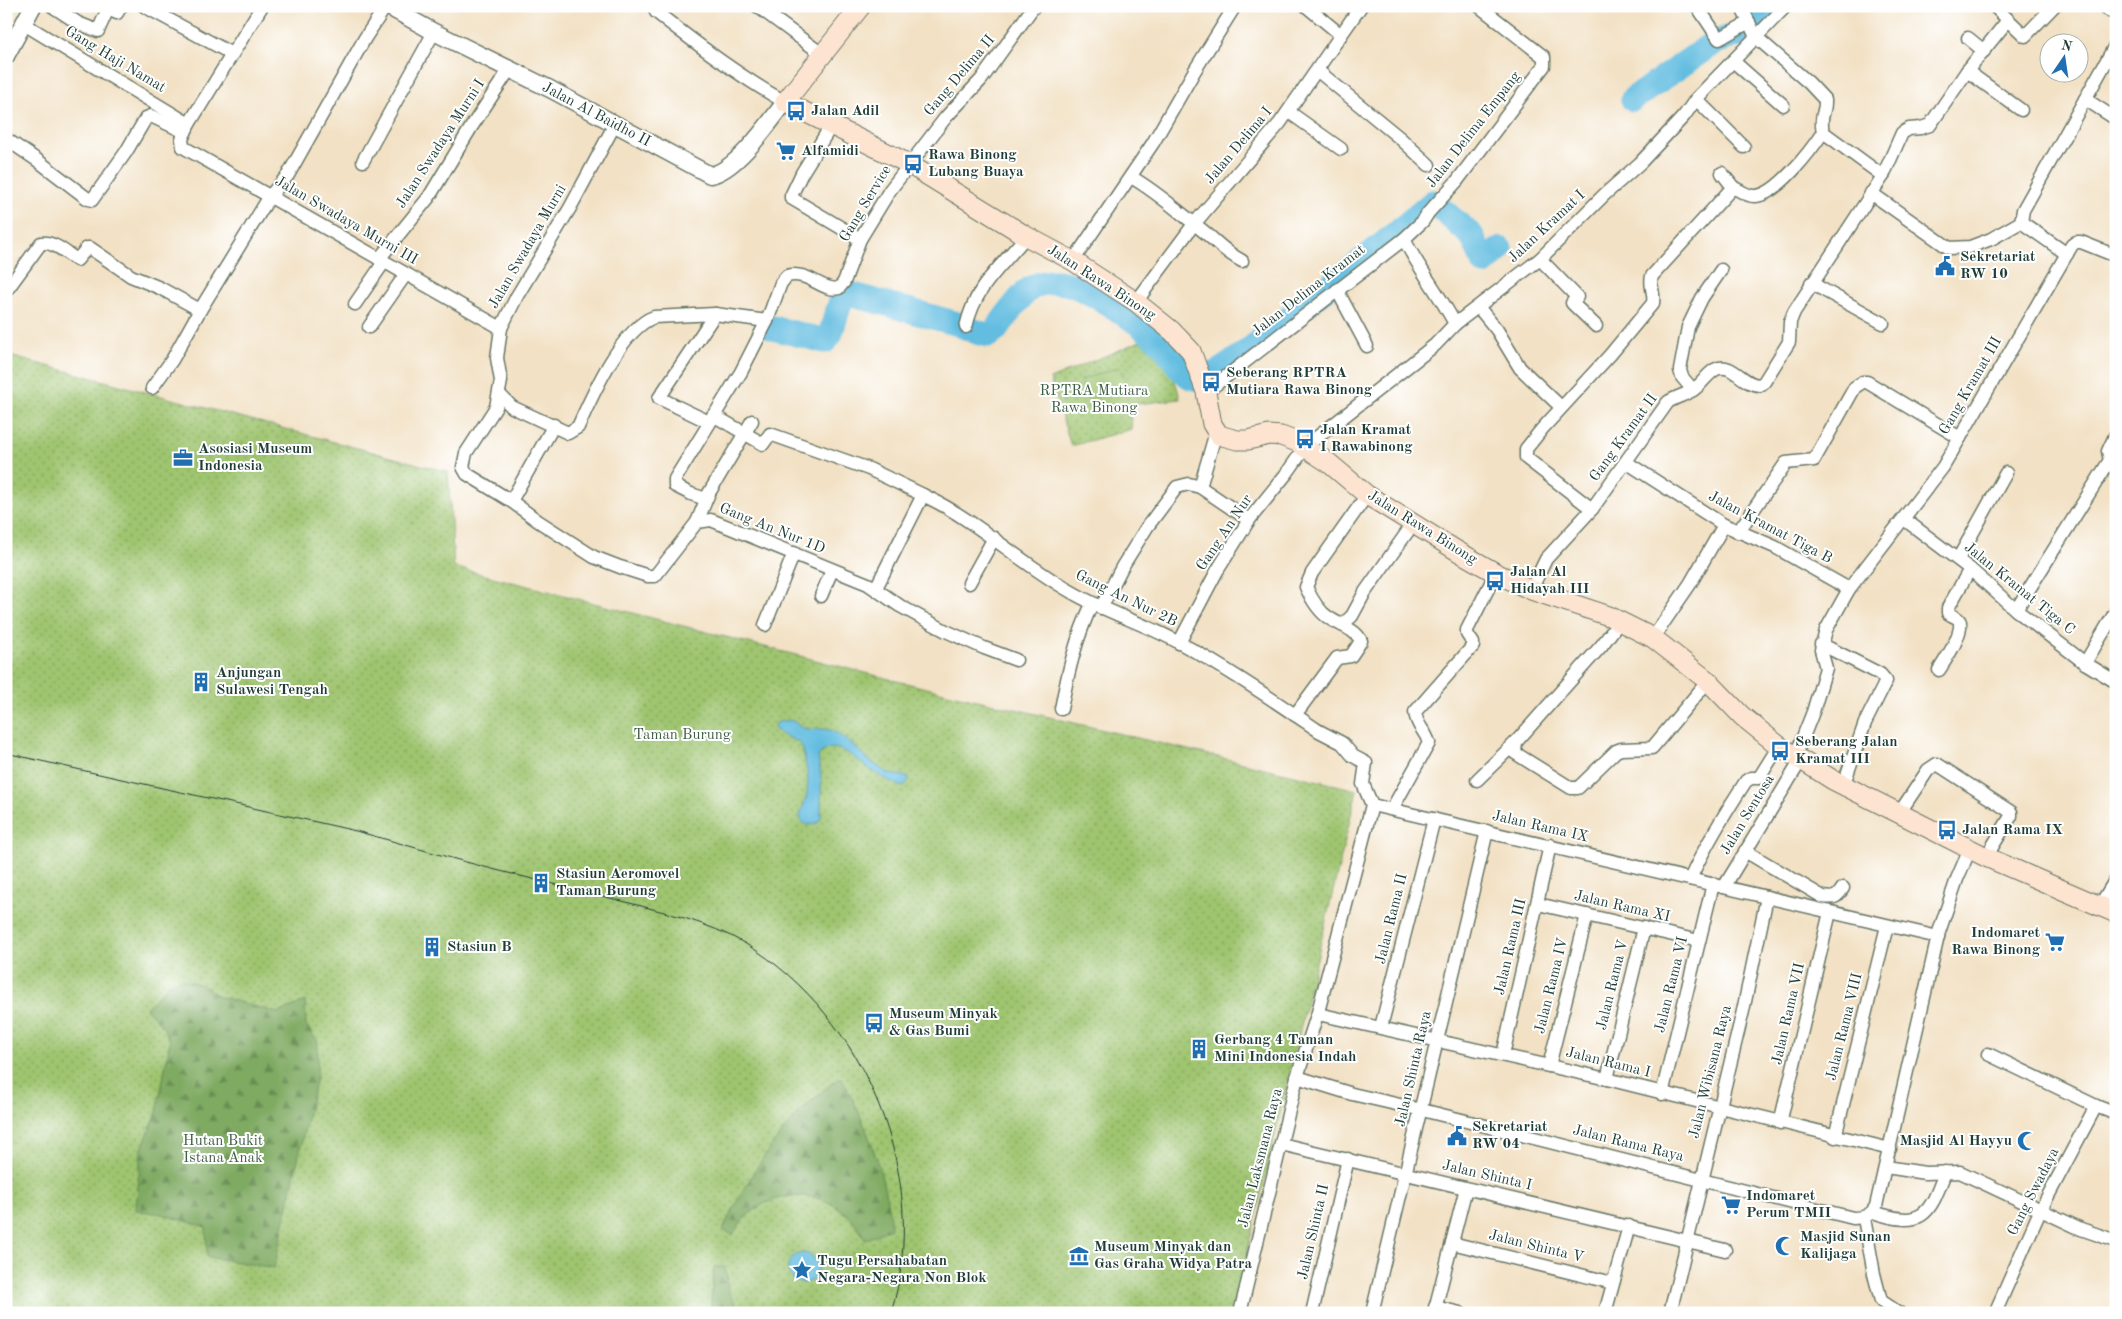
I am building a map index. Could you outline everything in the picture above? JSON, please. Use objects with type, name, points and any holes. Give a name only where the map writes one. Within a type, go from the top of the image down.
[{"type":"main road","points":[[785,102],[861,6]]},
{"type":"main road","name":"Jalan Rawa Binong","points":[[785,102],[910,165],[1026,236],[1073,261],[1136,302],[1172,331],[1195,358],[1203,382],[1212,424],[1219,435],[1237,440],[1281,436],[1306,446],[1367,495],[1496,573],[1531,590],[1620,621],[1653,638],[1708,681],[1742,716],[1779,746],[1843,786],[1900,812],[1978,853],[2108,910]]},
{"type":"street","points":[[6,56],[33,6]]},
{"type":"street","points":[[52,6],[78,23],[98,31],[107,11],[110,10],[116,13],[121,6]]},
{"type":"street","points":[[144,6],[232,54]]},
{"type":"street","points":[[6,139],[92,200],[126,152],[146,118],[151,116],[185,132],[262,6]]},
{"type":"street","points":[[152,388],[172,360],[200,310],[270,196],[288,176],[365,38],[387,6]]},
{"type":"street","name":"Jalan Al Baidho II","points":[[387,6],[705,173],[716,174],[724,171],[759,137],[785,102]]},
{"type":"street","points":[[654,6],[656,12],[697,45],[749,82],[785,102]]},
{"type":"street","points":[[757,6],[822,54]]},
{"type":"street","name":"Gang Delima II","points":[[910,165],[946,117],[981,80],[1034,6]]},
{"type":"street","points":[[1073,261],[1131,177],[1235,6]]},
{"type":"street","points":[[1306,6],[1340,35]]},
{"type":"street","name":"Jalan Delima I","points":[[1136,302],[1194,224],[1289,112],[1361,6]]},
{"type":"street","name":"Jalan Delima Empang","points":[[1428,213],[1457,180],[1544,66],[1544,57],[1479,6]]},
{"type":"street","points":[[1697,6],[1719,38],[1752,29]]},
{"type":"street","points":[[1741,6],[1752,29],[1825,100],[1826,105],[1820,121],[1823,132],[1883,176]]},
{"type":"street","name":"Jalan Kramat I","points":[[1306,446],[1434,345],[1455,324],[1479,308],[1540,258],[1604,195],[1640,163],[1684,116],[1696,99],[1733,61],[1752,29],[1786,6]]},
{"type":"street","points":[[1994,6],[2022,35],[2027,36],[2054,6]]},
{"type":"street","points":[[2103,6],[2116,15]]},
{"type":"street","points":[[2008,20],[1967,71],[2021,110]]},
{"type":"street","name":"Gang Haji Namat","points":[[24,24],[185,132]]},
{"type":"street","points":[[363,161],[434,32]]},
{"type":"street","points":[[1968,38],[1984,51]]},
{"type":"street","points":[[2021,222],[2023,210],[2116,44]]},
{"type":"street","points":[[1733,61],[1783,105]]},
{"type":"street","name":"Jalan Swadaya Murni I","points":[[356,304],[382,261],[429,197],[509,70]]},
{"type":"street","points":[[1318,71],[1401,139],[1428,165]]},
{"type":"street","name":"Gang Kramat II","points":[[1531,590],[1546,559],[1592,509],[1668,402],[1676,396],[1693,390],[1714,370],[1721,368],[1729,369],[1749,383],[1760,385],[1764,382],[1786,347],[1790,335],[1792,316],[1811,283],[1883,176],[1902,133],[1909,129],[1930,125],[1967,71]]},
{"type":"street","points":[[1696,99],[1744,147]]},
{"type":"street","points":[[2085,99],[2116,119]]},
{"type":"street","points":[[1289,112],[1341,149]]},
{"type":"street","name":"Jalan Swadaya Murni","points":[[614,124],[570,208],[517,296],[501,328],[497,358],[501,381],[496,407],[466,452],[463,467],[467,474],[594,557],[648,576]]},
{"type":"street","points":[[831,126],[802,172],[791,196],[860,240]]},
{"type":"street","name":"Jalan Swadaya Murni III","points":[[185,132],[181,143],[187,150],[475,315],[501,328]]},
{"type":"street","points":[[1722,173],[1733,186],[1750,196],[1759,196],[1767,192],[1799,165],[1823,132]]},
{"type":"street","name":"Gang Service","points":[[765,326],[781,283],[787,276],[806,276],[831,288],[839,288],[844,282],[860,240],[890,190],[910,165]]},
{"type":"street","points":[[1131,177],[1194,224],[1224,251],[1242,262]]},
{"type":"street","points":[[1592,509],[1526,458],[1526,449],[1561,407],[1610,355],[1652,303],[1654,297],[1650,282],[1658,268],[1733,186]]},
{"type":"street","points":[[1871,193],[1949,248],[1970,247],[1991,239],[2021,222]]},
{"type":"street","name":"Jalan Delima Kramat","points":[[1203,382],[1337,290],[1404,239],[1419,225],[1428,213]]},
{"type":"street","points":[[2021,222],[2067,254],[2075,242],[2079,241],[2116,256]]},
{"type":"street","points":[[966,327],[970,310],[985,282],[1026,236]]},
{"type":"street","points":[[1404,239],[1437,291],[1455,324]]},
{"type":"street","points":[[6,291],[41,243],[46,243],[62,250],[77,260],[89,248],[131,276],[160,288],[200,310]]},
{"type":"street","name":"Gang Kramat III","points":[[1821,644],[1826,630],[1849,589],[1943,467],[2067,254]]},
{"type":"street","points":[[1540,258],[1577,297],[1572,303],[1596,326]]},
{"type":"street","points":[[6,268],[19,272]]},
{"type":"street","points":[[1693,390],[1682,377],[1680,370],[1688,327],[1702,298],[1721,270]]},
{"type":"street","points":[[370,327],[406,274]]},
{"type":"street","points":[[1811,283],[1883,323]]},
{"type":"street","points":[[1337,290],[1367,346]]},
{"type":"street","points":[[1479,308],[1497,330],[1520,368],[1561,407]]},
{"type":"street","points":[[714,314],[659,398],[711,418],[744,434]]},
{"type":"street","points":[[499,394],[512,407],[568,433],[578,427],[607,368],[631,334],[647,320],[654,317],[714,314],[765,326],[741,372],[675,478],[675,486],[706,499]]},
{"type":"street","points":[[1738,532],[1786,463],[1814,460],[1856,387],[1863,382],[1867,382],[1960,438]]},
{"type":"street","points":[[697,522],[706,499],[752,421]]},
{"type":"street","points":[[510,501],[554,425]]},
{"type":"street","points":[[1200,486],[1216,432]]},
{"type":"street","name":"Gang An Nur 2B","points":[[744,434],[763,444],[770,434],[869,469],[966,518],[1068,590],[1097,606],[1180,643],[1342,743],[1353,756],[1366,763],[1364,784],[1371,807]]},
{"type":"street","points":[[2016,610],[2110,460],[2110,445],[2116,434]]},
{"type":"street","name":"Gang An Nur","points":[[1180,643],[1217,570],[1249,520],[1287,474],[1306,446]]},
{"type":"street","name":"Jalan Kramat Tiga B","points":[[1626,462],[1724,525],[1775,546],[1849,589]]},
{"type":"street","points":[[1958,559],[2006,473]]},
{"type":"street","points":[[1061,709],[1074,649],[1081,629],[1168,497],[1177,487],[1189,484],[1200,486],[1249,520]]},
{"type":"street","points":[[876,588],[923,495]]},
{"type":"street","points":[[1296,715],[1337,658],[1351,656],[1361,641],[1359,637],[1329,618],[1316,606],[1306,587],[1312,573],[1367,495]]},
{"type":"street","name":"Jalan Kramat Tiga C","points":[[1904,519],[1958,559],[2016,610],[2085,662],[2116,682]]},
{"type":"street","name":"Gang An Nur 1D","points":[[648,576],[654,576],[658,572],[697,522],[711,520],[876,588],[900,606],[946,631],[1016,660]]},
{"type":"street","points":[[1342,625],[1352,616],[1365,592],[1413,524]]},
{"type":"street","points":[[1653,638],[1690,584],[1724,525]]},
{"type":"street","points":[[969,583],[994,538]]},
{"type":"street","points":[[765,625],[794,553]]},
{"type":"street","points":[[1938,670],[1956,639],[1960,624],[1957,618],[1948,613],[1948,608],[1970,569]]},
{"type":"street","points":[[821,596],[832,570]]},
{"type":"street","points":[[1392,809],[1429,744],[1427,735],[1416,723],[1415,712],[1472,646],[1473,643],[1467,634],[1467,630],[1496,573]]},
{"type":"street","points":[[2085,662],[2116,611]]},
{"type":"street","points":[[1477,780],[1516,742],[1602,645],[1620,621]]},
{"type":"street","points":[[1798,758],[1826,668],[1820,650],[1821,644],[1880,674],[1886,681],[1865,723],[1843,786]]},
{"type":"street","points":[[1516,742],[1516,753],[1571,788],[1578,788],[1616,751],[1621,749],[1652,748],[1708,681]]},
{"type":"street","points":[[1690,879],[1705,846],[1746,781],[1751,778],[1759,778],[1779,746]]},
{"type":"street","name":"Jalan Sentosa","points":[[1718,886],[1745,851],[1798,758]]},
{"type":"street","points":[[1899,1313],[1881,1300],[1874,1274],[1869,1215],[1886,1167],[1938,937],[1954,887],[1978,853],[2011,816],[2011,812],[1937,764],[1933,765],[1900,812]]},
{"type":"street","name":"Jalan Rama IX","points":[[1371,807],[1392,809],[1550,845],[1938,937]]},
{"type":"street","name":"Jalan Laksmana Raya","points":[[1240,1313],[1297,1077],[1318,1014],[1371,807]]},
{"type":"street","name":"Jalan Rama II","points":[[1381,1027],[1434,819]]},
{"type":"street","name":"Jalan Shinta Raya","points":[[1372,1313],[1422,1110],[1487,831]]},
{"type":"street","name":"Jalan Rama III","points":[[1504,1056],[1550,845]]},
{"type":"street","points":[[1745,851],[1824,896],[1837,897],[1843,888]]},
{"type":"street","points":[[2108,910],[2116,879]]},
{"type":"street","name":"Jalan Rama VI","points":[[1662,1094],[1700,941],[1718,886]]},
{"type":"street","name":"Jalan Wibisana Raya","points":[[1670,1313],[1767,897]]},
{"type":"street","name":"Jalan Rama XI","points":[[1538,904],[1700,941]]},
{"type":"street","name":"Jalan Rama VII","points":[[1780,1123],[1830,912]]},
{"type":"street","name":"Jalan Rama IV","points":[[1549,1066],[1587,915]]},
{"type":"street","name":"Jalan Rama VIII","points":[[1835,1137],[1887,926]]},
{"type":"street","name":"Jalan Rama V","points":[[1607,1079],[1644,928]]},
{"type":"street","name":"Jalan Rama I","points":[[1318,1014],[1607,1079],[1835,1137],[1890,1149]]},
{"type":"street","points":[[1988,1054],[2116,1114]]},
{"type":"street","name":"Jalan Rama Raya","points":[[1297,1077],[1352,1094],[1853,1218],[1869,1215],[1906,1220],[1923,1214],[1935,1201],[1945,1172]]},
{"type":"street","name":"Gang Swadaya","points":[[1995,1313],[2040,1211],[2096,1106]]},
{"type":"street","name":"Jalan Shinta I","points":[[1281,1144],[1725,1250]]},
{"type":"street","name":"Jalan Shinta II","points":[[1312,1313],[1348,1160]]},
{"type":"street","points":[[1886,1167],[1926,1173],[1960,1172],[2040,1211],[2081,1229],[2116,1241]]},
{"type":"street","points":[[1460,1313],[1434,1310],[1466,1188]]},
{"type":"street","points":[[1605,1313],[1629,1226]]},
{"type":"street","name":"Jalan Shinta V","points":[[1452,1243],[1613,1283]]},
{"type":"green space","name":"RPTRA Mutiara Rawa Binong","points":[[1145,339],[1167,366],[1175,381],[1180,399],[1129,405],[1132,429],[1071,446],[1050,379]]},
{"type":"green space","name":"Taman Burung","points":[[6,355],[448,472],[454,567],[893,680],[1357,790],[1233,1313],[6,1313]]},
{"type":"green space","points":[[1120,367],[1127,385],[1087,399],[1081,380]]},
{"type":"green space","name":"Hutan Bukit Istana Anak","points":[[181,979],[202,985],[218,996],[278,1013],[305,1001],[306,1025],[318,1042],[317,1073],[274,1268],[207,1257],[206,1227],[161,1214],[136,1210],[141,1151],[157,1112],[170,1041],[163,1027],[146,1008],[168,985]]},
{"type":"green space","points":[[841,1077],[859,1113],[874,1150],[884,1188],[891,1228],[865,1240],[856,1225],[845,1213],[831,1204],[816,1198],[799,1196],[783,1197],[768,1202],[754,1210],[742,1221],[733,1235],[723,1230],[758,1166],[772,1146],[803,1109]]},
{"type":"green space","points":[[714,1267],[725,1267],[729,1292],[741,1313],[710,1313]]},
{"type":"water","points":[[781,721],[793,721],[806,729],[833,731],[881,769],[910,779],[903,787],[898,786],[842,750],[830,749],[824,751],[818,756],[821,777],[821,819],[816,824],[807,825],[801,821],[800,815],[807,795],[808,777],[803,749],[799,742],[782,735],[774,728],[775,724]]},
{"type":"water","points":[[803,1253],[814,1257],[818,1268],[814,1279],[803,1283],[792,1279],[788,1268],[792,1257]]},
{"type":"waterway","points":[[1633,99],[1713,43],[1752,27],[1777,6]]},
{"type":"waterway","points":[[773,328],[825,341],[830,335],[843,294],[847,293],[958,324],[989,335],[995,331],[1030,289],[1046,283],[1061,282],[1075,286],[1101,299],[1129,317],[1153,335],[1185,373],[1190,377],[1201,378],[1214,374],[1245,353],[1433,202],[1472,236],[1484,263],[1500,249]]},
{"type":"tram line","points":[[6,753],[356,831],[482,866],[670,914],[701,924],[746,944],[788,975],[825,1013],[855,1057],[879,1105],[895,1156],[903,1209],[902,1261],[891,1313]]},
{"type":"place","name":"Jalan Adil","points":[[796,111]]},
{"type":"place","name":"Alfamidi","points":[[786,151]]},
{"type":"place","name":"Rawa Binong Lubang Buaya","points":[[913,164]]},
{"type":"place","name":"Sekretariat RW 10","points":[[1945,266]]},
{"type":"place","name":"Seberang RPTRA Mutiara Rawa Binong","points":[[1211,382]]},
{"type":"place","name":"Jalan Kramat I Rawabinong","points":[[1305,439]]},
{"type":"place","name":"Asosiasi Museum Indonesia","points":[[183,458]]},
{"type":"place","name":"Jalan Al Hidayah III","points":[[1495,581]]},
{"type":"place","name":"Anjungan Sulawesi Tengah","points":[[201,682]]},
{"type":"place","name":"Seberang Jalan Kramat III","points":[[1780,751]]},
{"type":"place","name":"Jalan Rama IX","points":[[1947,830]]},
{"type":"place","name":"Stasiun Aeromovel Taman Burung","points":[[541,883]]},
{"type":"place","name":"Indomaret Rawa Binong","points":[[2055,942]]},
{"type":"place","name":"Stasiun B","points":[[432,947]]},
{"type":"place","name":"Museum Minyak & Gas Bumi","points":[[874,1023]]},
{"type":"place","name":"Gerbang 4 Taman Mini Indonesia Indah","points":[[1199,1049]]},
{"type":"place","name":"Sekretariat RW 04","points":[[1457,1136]]},
{"type":"place","name":"Masjid Al Hayyu","points":[[2027,1141]]},
{"type":"place","name":"Indomaret Perum TMII","points":[[1731,1205]]},
{"type":"place","name":"Masjid Sunan Kalijaga","points":[[1785,1246]]},
{"type":"place","name":"Museum Minyak dan Gas Graha Widya Patra","points":[[1079,1256]]},
{"type":"place","name":"Tugu Persahabatan Negara-Negara Non Blok","points":[[802,1270]]}]
